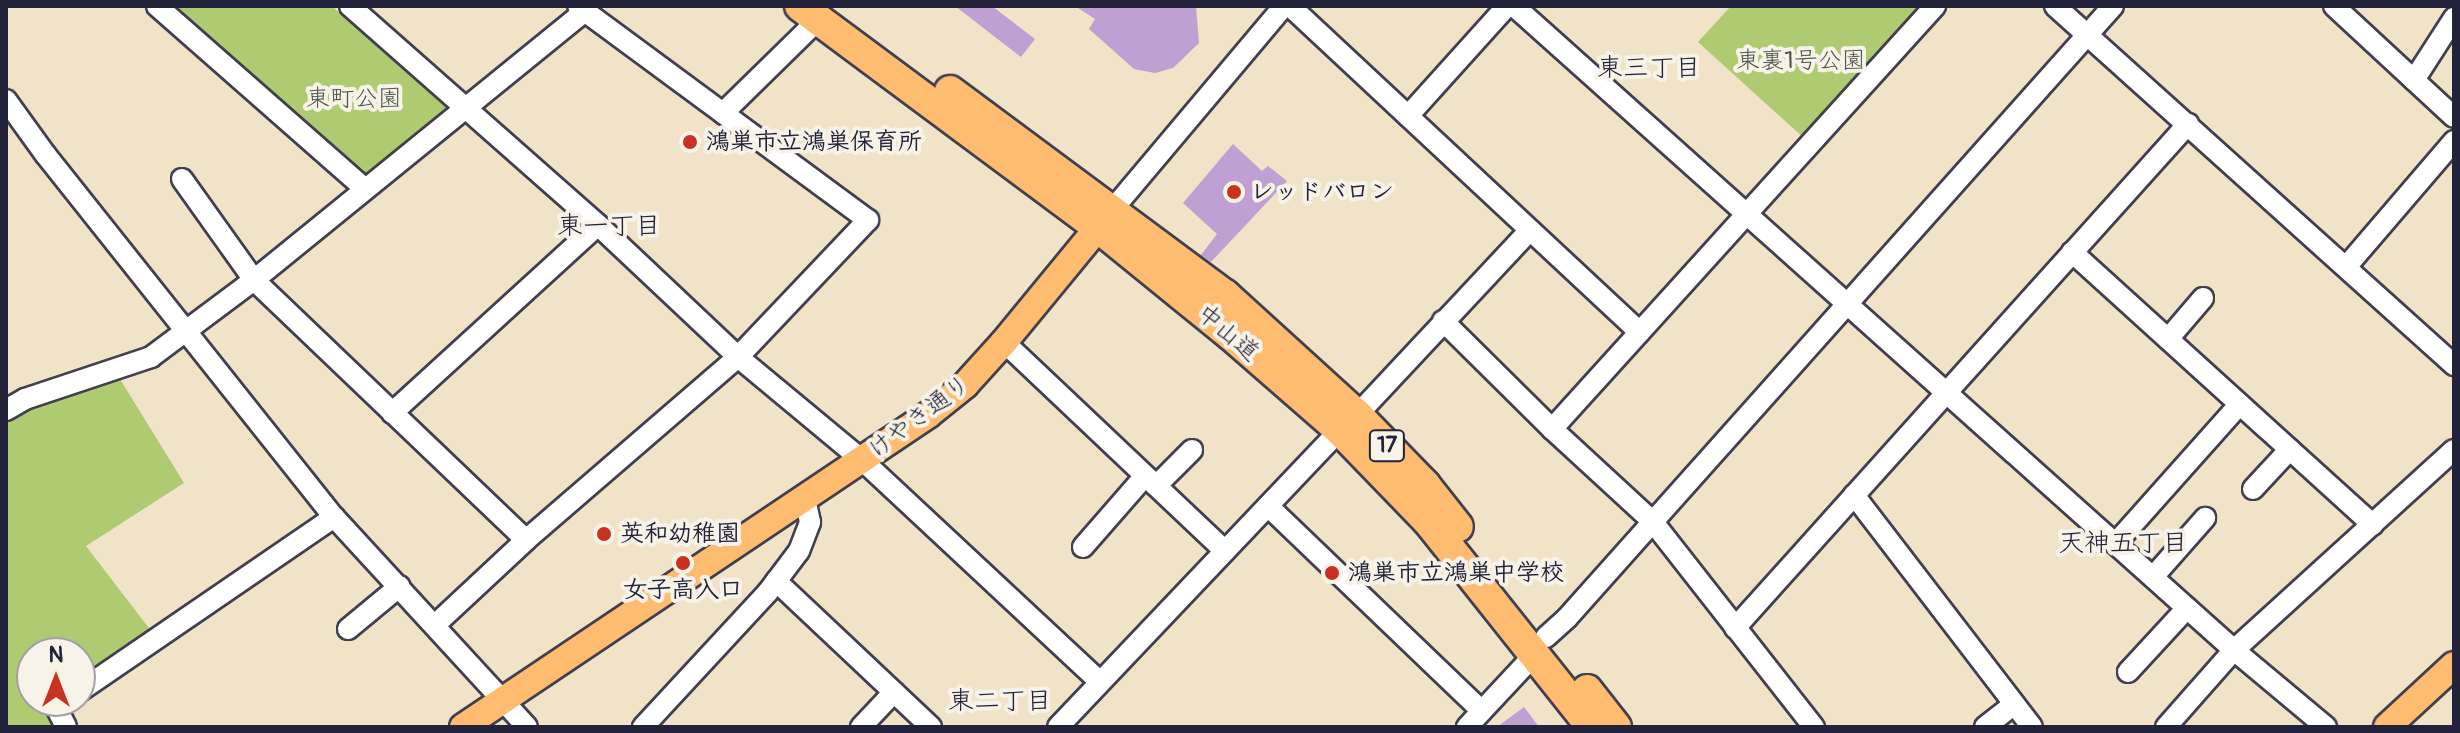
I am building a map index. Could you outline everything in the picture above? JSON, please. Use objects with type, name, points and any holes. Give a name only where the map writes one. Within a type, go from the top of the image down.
[{"type":"highway","name":"中山道","points":[[817,11],[1106,218],[1225,295],[1349,422],[1428,521],[1616,727]]},
{"type":"highway","name":"中山道","points":[[1540,646],[1592,727]]},
{"type":"main road","name":"けやき通り","points":[[463,727],[862,460],[965,385],[1106,218]]},
{"type":"main road","points":[[2387,727],[2454,665]]},
{"type":"street","points":[[157,6],[364,188]]},
{"type":"street","points":[[350,6],[598,225],[738,357],[862,460],[1100,682]]},
{"type":"street","name":"けやき通り","points":[[1106,218],[1284,6]]},
{"type":"street","points":[[1290,6],[1639,332]]},
{"type":"street","points":[[1408,116],[1507,6]]},
{"type":"street","points":[[1514,6],[2234,650],[2326,727]]},
{"type":"street","points":[[1552,429],[1746,211],[1935,6]]},
{"type":"street","points":[[2055,6],[2454,365]]},
{"type":"street","points":[[1467,727],[2113,6]]},
{"type":"street","points":[[2334,6],[2454,117]]},
{"type":"street","points":[[6,410],[25,399],[151,357],[254,280],[581,9],[868,220],[738,357],[526,540],[436,624]]},
{"type":"street","points":[[723,113],[817,11]]},
{"type":"street","points":[[2414,80],[2454,18]]},
{"type":"street","points":[[6,100],[45,154],[334,517],[436,624],[527,727]]},
{"type":"street","points":[[1735,628],[2188,124]]},
{"type":"street","points":[[2346,267],[2454,141]]},
{"type":"street","points":[[182,179],[254,280],[526,540]]},
{"type":"street","points":[[392,413],[598,225]]},
{"type":"street","points":[[1058,727],[1529,231]]},
{"type":"street","points":[[2072,252],[2373,525]]},
{"type":"street","points":[[2168,339],[2203,298]]},
{"type":"street","points":[[1443,321],[1552,429],[1653,522],[1814,727]]},
{"type":"street","points":[[1004,342],[1225,551]]},
{"type":"street","points":[[2116,543],[2240,404]]},
{"type":"street","points":[[2253,489],[2290,449]]},
{"type":"street","points":[[1083,547],[1151,481],[1192,450]]},
{"type":"street","points":[[2166,727],[2234,650],[2454,450]]},
{"type":"street","points":[[1854,495],[2032,727]]},
{"type":"street","points":[[643,727],[776,581],[799,551],[810,522],[805,498]]},
{"type":"street","points":[[1268,506],[1482,711]]},
{"type":"street","points":[[96,680],[334,517]]},
{"type":"street","points":[[2153,577],[2205,518]]},
{"type":"street","points":[[776,581],[931,727]]},
{"type":"street","points":[[348,629],[400,586]]},
{"type":"street","points":[[2128,672],[2187,608]]},
{"type":"street","points":[[861,727],[894,692]]},
{"type":"street","points":[[1985,727],[2014,704]]},
{"type":"green space","name":"東町公園","points":[[175,6],[332,6],[447,108],[446,120],[367,177],[358,176]]},
{"type":"green space","name":"東裏1号公園","points":[[1731,6],[1925,6],[1806,140],[1698,42]]},
{"type":"green space","points":[[115,371],[184,483],[86,546],[155,636],[96,678],[96,637],[16,637],[16,717],[63,717],[61,727],[6,727],[6,410]]},
{"type":"building","points":[[955,6],[992,6],[1035,39],[1021,57]]},
{"type":"building","points":[[1075,6],[1196,6],[1199,43],[1173,68],[1155,73],[1134,69],[1089,29],[1095,19]]},
{"type":"building","name":"レッドバロン","points":[[1233,144],[1262,171],[1268,166],[1287,181],[1211,262],[1201,255],[1217,234],[1183,203]]},
{"type":"building","points":[[1524,707],[1539,727],[1497,727]]},
{"type":"place","name":"鴻巣市立鴻巣保育所","points":[[690,142]]},
{"type":"place","name":"レッドバロン","points":[[1234,192]]},
{"type":"place","name":"英和幼稚園","points":[[604,534]]},
{"type":"place","name":"女子高入口","points":[[683,563]]},
{"type":"place","name":"鴻巣市立鴻巣中学校","points":[[1332,573]]},
{"type":"district","name":"東三丁目","points":[[1649,69]]},
{"type":"district","name":"東一丁目","points":[[609,227]]},
{"type":"district","name":"天神五丁目","points":[[2123,544]]},
{"type":"district","name":"東二丁目","points":[[1000,702]]}]
